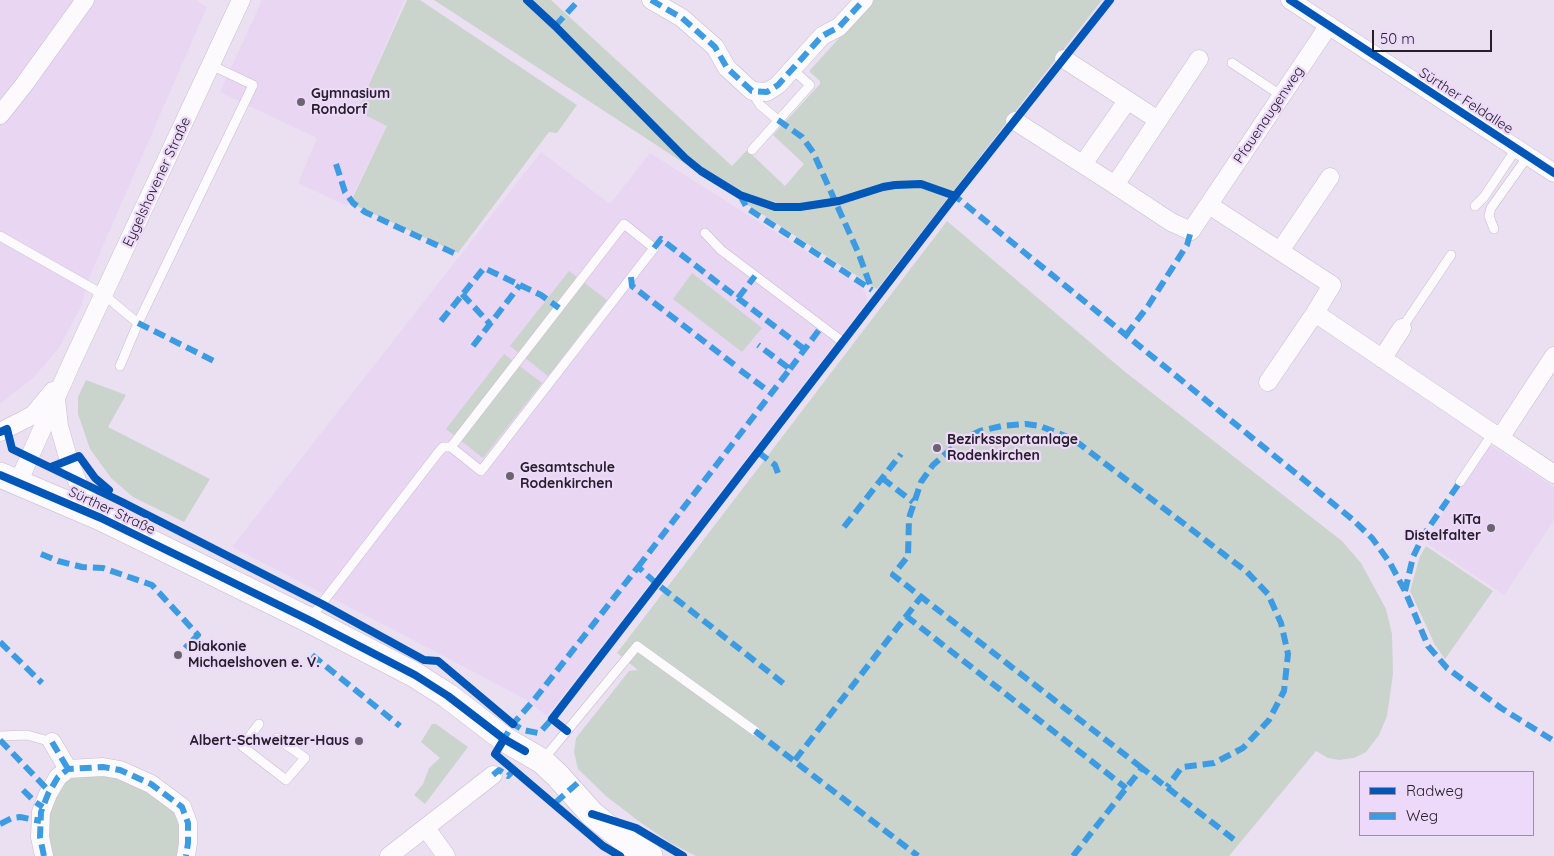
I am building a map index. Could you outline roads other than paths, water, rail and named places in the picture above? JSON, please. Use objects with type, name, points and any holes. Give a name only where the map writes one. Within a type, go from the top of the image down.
[{"type":"street","points":[[0,115],[85,0]]},
{"type":"street","name":"Eygelshovener Straße","points":[[9,479],[56,399],[241,0]]},
{"type":"street","points":[[651,0],[682,18],[715,47],[727,68],[752,91],[767,92],[778,85],[822,36],[839,27],[864,0]]},
{"type":"street","name":"Sürther Feldallee","points":[[1290,0],[1554,174]]},
{"type":"street","name":"Pfauenaugenweg","points":[[1015,121],[1172,222],[1191,231],[1329,25]]},
{"type":"street","points":[[1064,59],[1158,120]]},
{"type":"street","points":[[1115,185],[1199,60]]},
{"type":"street","points":[[1084,164],[1127,101]]},
{"type":"street","points":[[1280,251],[1330,177]]},
{"type":"street","points":[[1209,205],[1332,285],[1268,382]]},
{"type":"street","points":[[1314,313],[1554,474]]},
{"type":"street","points":[[1382,359],[1402,328]]},
{"type":"street","points":[[1497,435],[1554,356]]},
{"type":"street","name":"Eygelshovener Straße","points":[[0,432],[33,415],[51,394],[71,364]]},
{"type":"street","name":"Eygelshovener Straße","points":[[56,399],[59,426],[69,461],[78,483],[101,518]]},
{"type":"street","name":"Sürther Straße","points":[[9,479],[101,518],[309,620],[415,675],[448,696],[504,739],[542,761],[592,814],[626,842],[650,856]]},
{"type":"street","points":[[52,742],[68,769]]},
{"type":"street","points":[[44,856],[40,837],[41,812],[48,794],[58,777],[68,769],[103,767],[120,770],[151,784],[182,807],[186,814],[188,843],[186,856]]},
{"type":"street","points":[[389,856],[493,775]]},
{"type":"street","points":[[426,828],[446,856]]},
{"type":"lane","points":[[1232,63],[1282,96]]},
{"type":"lane","points":[[120,366],[138,322],[253,85],[211,65]]},
{"type":"lane","points":[[752,150],[810,85],[792,69]]},
{"type":"lane","points":[[752,91],[760,105],[778,120]]},
{"type":"lane","points":[[1475,206],[1522,153]]},
{"type":"lane","points":[[1494,229],[1489,216],[1491,208],[1522,153]]},
{"type":"lane","points":[[309,620],[443,447],[451,447],[481,471],[654,248],[624,224],[451,447]]},
{"type":"lane","points":[[705,233],[721,250],[843,342]]},
{"type":"lane","points":[[0,236],[104,295],[138,322]]},
{"type":"lane","points":[[1402,328],[1452,256]]},
{"type":"lane","points":[[1460,482],[1497,435]]},
{"type":"lane","points":[[542,761],[637,646],[755,731]]},
{"type":"lane","points":[[259,724],[242,746],[286,780],[305,758],[278,738]]},
{"type":"lane","points":[[0,736],[27,735],[52,742]]},
{"type":"place","name":"Gymnasium Rondorf","points":[[301,102]]},
{"type":"place","name":"Bezirkssportanlage Rodenkirchen","points":[[937,448]]},
{"type":"place","name":"Gesamtschule Rodenkirchen","points":[[510,476]]},
{"type":"place","name":"KiTa Distelfalter","points":[[1491,528]]},
{"type":"place","name":"Diakonie Michaelshoven e. V.","points":[[178,655]]},
{"type":"place","name":"Albert-Schweitzer-Haus","points":[[359,741]]}]
